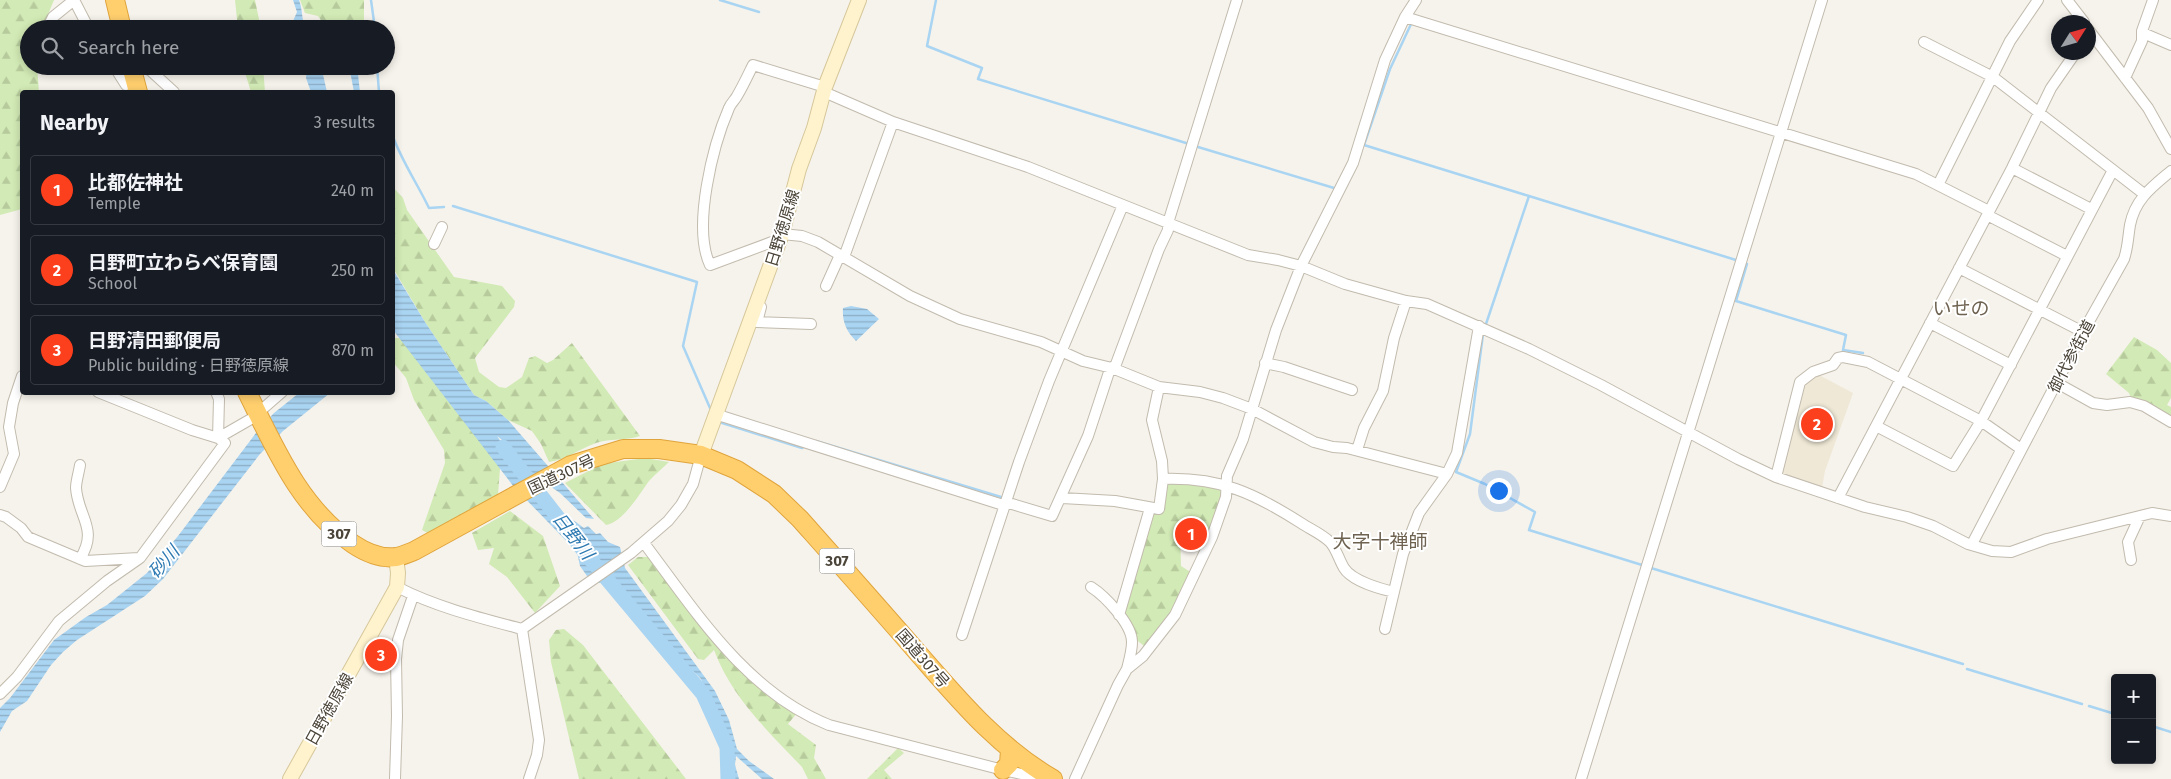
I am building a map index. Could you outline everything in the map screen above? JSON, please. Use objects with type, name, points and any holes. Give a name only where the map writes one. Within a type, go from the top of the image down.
[{"type":"highway","points":[[115,0],[120,20]]},
{"type":"highway","name":"国道307号","points":[[248,395],[257,418],[291,477],[323,519],[340,535],[368,553],[396,557],[414,551],[571,465],[623,449],[659,449],[701,455],[738,470],[774,494],[800,519],[970,711],[1010,750],[1053,779]]},
{"type":"highway","points":[[1003,770],[1009,764],[1010,750]]},
{"type":"main road","name":"日野徳原線","points":[[701,455],[780,238],[824,90],[859,0]]},
{"type":"main road","name":"日野徳原線","points":[[290,779],[397,587],[396,557]]},
{"type":"street","points":[[51,20],[53,16],[74,0],[84,20]]},
{"type":"street","points":[[715,414],[1000,504],[1052,516],[1062,498],[1088,436],[1109,372],[1116,364],[1159,249],[1168,230],[1168,224],[1237,0]]},
{"type":"street","points":[[1127,669],[1143,656],[1175,615],[1212,537],[1226,497],[1227,476],[1242,439],[1276,330],[1301,266],[1352,162],[1385,60],[1405,17],[1416,0]]},
{"type":"street","points":[[1581,779],[1822,0]]},
{"type":"street","points":[[1938,185],[2010,41],[2038,0]]},
{"type":"street","points":[[2067,0],[2079,15]]},
{"type":"street","points":[[2125,78],[2143,33],[2142,31],[2153,0]]},
{"type":"street","points":[[1405,17],[1916,174],[2067,256]]},
{"type":"street","points":[[2143,33],[2171,45]]},
{"type":"street","points":[[1924,42],[1993,77],[2144,194]]},
{"type":"street","points":[[2096,42],[2148,108],[2171,149]]},
{"type":"street","points":[[1838,498],[2012,168],[2051,88],[2070,60]]},
{"type":"street","points":[[1446,474],[1357,450],[1314,442],[1252,409],[1223,398],[1200,392],[1159,388],[1112,368],[1062,352],[1041,342],[960,319],[910,296],[818,242],[802,236],[780,238],[710,265],[703,233],[707,179],[729,106],[737,96],[753,65],[824,90],[893,122],[1020,164],[1248,254],[1301,266],[1345,284],[1406,301],[1427,304],[1479,326],[1601,385],[1688,433],[1776,477],[1865,508],[1916,520],[1970,544],[1992,551],[2011,552],[2047,539],[2140,516],[2157,513],[2171,516]]},
{"type":"street","points":[[155,75],[172,90]]},
{"type":"street","points":[[826,286],[842,256],[893,122]]},
{"type":"street","points":[[2012,168],[2091,209]]},
{"type":"street","points":[[1876,426],[1953,466],[1981,421],[2113,170]]},
{"type":"street","name":"御代参街道","points":[[1970,544],[2057,383],[2082,332],[2124,259],[2128,247],[2130,226],[2144,194],[2171,171]]},
{"type":"street","points":[[962,635],[1045,390],[1123,205]]},
{"type":"street","points":[[434,244],[442,227]]},
{"type":"street","points":[[1959,268],[2082,332]]},
{"type":"street","points":[[759,298],[763,301],[757,322],[811,324]]},
{"type":"street","points":[[1357,450],[1364,428],[1383,392],[1394,338],[1406,301]]},
{"type":"street","points":[[1930,324],[2011,365]]},
{"type":"street","points":[[1386,629],[1403,554],[1419,513],[1446,474],[1457,453],[1479,326]]},
{"type":"street","points":[[1776,477],[1800,382],[1813,372],[1833,365],[1838,358],[1843,357],[1868,362],[1981,421],[2021,449]]},
{"type":"street","points":[[1265,363],[1284,367],[1352,390]]},
{"type":"street","points":[[0,486],[14,454],[9,427],[13,403],[20,382]]},
{"type":"street","points":[[2057,383],[2093,403],[2134,403],[2171,422]]},
{"type":"street","points":[[1062,498],[1116,501],[1159,509],[1163,479],[1162,461],[1152,420],[1159,388]]},
{"type":"street","points":[[105,395],[222,440]]},
{"type":"street","points":[[217,395],[222,440]]},
{"type":"street","points":[[0,694],[17,677],[60,621],[107,581],[140,558],[222,440],[257,418],[279,395]]},
{"type":"street","points":[[397,587],[413,596],[480,618],[522,629],[535,622],[631,553],[668,521],[681,505],[693,484],[701,455]]},
{"type":"street","points":[[80,465],[76,488],[86,519],[88,536],[87,548],[80,560]]},
{"type":"street","points":[[1163,479],[1190,478],[1242,490],[1260,498],[1331,543],[1350,576],[1382,590],[1394,592]]},
{"type":"street","points":[[1119,615],[1150,508]]},
{"type":"street","points":[[0,515],[21,528],[28,537],[80,560],[98,562],[140,558]]},
{"type":"street","points":[[2131,560],[2128,542],[2140,516]]},
{"type":"street","points":[[644,543],[691,606],[746,671],[788,703],[813,718],[829,725],[1045,779]]},
{"type":"street","points":[[1075,779],[1127,669],[1132,641],[1126,625],[1119,615],[1100,593],[1091,588]]},
{"type":"street","points":[[395,779],[396,659],[398,640],[413,596]]},
{"type":"street","points":[[522,629],[539,740],[538,755],[529,779]]},
{"type":"shaded area","points":[[1819,375],[1853,393],[1825,471],[1822,488],[1781,476],[1803,386],[1812,377]]},
{"type":"green space","points":[[0,0],[54,0],[46,20],[20,20],[20,75],[38,75],[39,90],[20,90],[20,210],[0,215]]},
{"type":"green space","points":[[235,0],[255,0],[259,20],[237,20]]},
{"type":"green space","points":[[300,0],[364,0],[364,20],[321,20],[318,16],[305,13]]},
{"type":"green space","points":[[246,75],[264,75],[265,90],[250,90]]},
{"type":"green space","points":[[395,189],[403,198],[407,210],[454,277],[502,286],[515,301],[514,307],[475,358],[479,372],[499,387],[506,388],[522,377],[529,358],[535,356],[547,363],[572,343],[640,436],[601,441],[561,459],[549,462],[541,444],[532,431],[508,420],[486,401],[474,395],[425,322],[395,271]]},
{"type":"green space","points":[[2134,337],[2157,350],[2171,363],[2171,398],[2167,405],[2171,407],[2171,416],[2132,401],[2129,393],[2106,374]]},
{"type":"green space","points":[[395,338],[405,338],[501,455],[498,495],[431,535],[422,530],[445,463],[444,450],[414,400],[406,378],[395,364]]},
{"type":"green space","points":[[645,458],[669,462],[649,481],[618,519],[606,525],[565,483],[602,464]]},
{"type":"green space","points":[[1190,481],[1224,488],[1207,544],[1199,539],[1199,525],[1183,523],[1180,531],[1181,566],[1192,573],[1172,614],[1148,649],[1134,638],[1124,614],[1152,513],[1165,483]]},
{"type":"green space","points":[[510,511],[543,536],[560,586],[535,613],[507,577],[489,564],[494,548],[478,550],[472,533]]},
{"type":"green space","points":[[638,557],[648,557],[757,685],[797,713],[788,724],[816,745],[814,758],[826,779],[808,779],[802,767],[764,727],[741,699],[714,650],[704,660],[698,659],[628,565]]},
{"type":"green space","points":[[564,629],[583,645],[686,779],[579,779],[551,662],[549,640],[556,630]]},
{"type":"green space","points":[[898,748],[904,753],[884,770],[892,779],[867,779]]},
{"type":"water","points":[[293,0],[299,0],[303,20],[293,20],[297,12]]},
{"type":"water","points":[[306,75],[323,75],[327,90],[310,90]]},
{"type":"water","points":[[351,75],[358,75],[360,90],[354,90]]},
{"type":"water","points":[[395,273],[474,395],[486,401],[508,420],[594,519],[586,518],[560,493],[535,476],[506,443],[497,436],[528,481],[555,513],[565,514],[584,528],[588,526],[596,534],[600,533],[608,542],[620,547],[625,568],[715,691],[729,720],[737,749],[749,761],[774,779],[762,779],[736,756],[735,765],[739,779],[723,779],[724,767],[720,750],[718,721],[701,679],[618,590],[604,583],[595,583],[587,576],[580,566],[577,552],[514,487],[395,333]],"holes":[[[563,520],[585,542],[588,552],[581,551],[557,522]]]},
{"type":"water","points":[[851,306],[867,309],[879,319],[856,341],[847,330],[843,317],[843,308]]},
{"type":"water","name":"砂川","points":[[296,395],[328,395],[283,431],[260,454],[163,579],[145,596],[77,640],[63,652],[51,665],[27,701],[12,711],[0,732],[0,708],[10,698],[54,640],[86,617],[107,605],[147,573],[178,536],[259,429],[274,413]]},
{"type":"waterway","points":[[371,0],[374,20]]},
{"type":"waterway","points":[[720,0],[759,12]]},
{"type":"waterway","points":[[936,0],[927,46],[982,68],[978,79],[1186,143]]},
{"type":"waterway","points":[[1412,22],[1390,69],[1364,145],[1529,196],[1486,324]]},
{"type":"waterway","points":[[378,75],[379,90]]},
{"type":"waterway","points":[[395,142],[429,208],[444,207]]},
{"type":"waterway","points":[[1198,147],[1334,188]]},
{"type":"waterway","points":[[1529,196],[1736,260]]},
{"type":"waterway","points":[[453,206],[697,282],[683,346],[710,408]]},
{"type":"waterway","points":[[1747,264],[1736,301],[1846,335],[1843,350],[1863,353]]},
{"type":"waterway","points":[[1483,334],[1470,434],[1456,472],[1485,484],[1535,512],[1529,530],[1642,565]]},
{"type":"waterway","points":[[719,422],[802,448],[805,446]]},
{"type":"waterway","points":[[814,442],[816,441],[1001,497]]},
{"type":"waterway","name":"日野川","points":[[503,447],[591,560],[703,694],[727,747],[728,779]]},
{"type":"waterway","points":[[1651,568],[1963,664]]},
{"type":"waterway","points":[[1967,669],[2082,704]]},
{"type":"waterway","points":[[2089,706],[2111,713]]},
{"type":"waterway","points":[[2156,727],[2171,732]]},
{"type":"place","name":"日野町立わらべ保育園","points":[[1817,424]]},
{"type":"place","name":"比都佐神社","points":[[1191,534]]},
{"type":"place","name":"日野清田郵便局","points":[[381,655]]},
{"type":"district","name":"いせの","points":[[1961,308]]},
{"type":"district","name":"大字十禅師","points":[[1380,541]]}]
